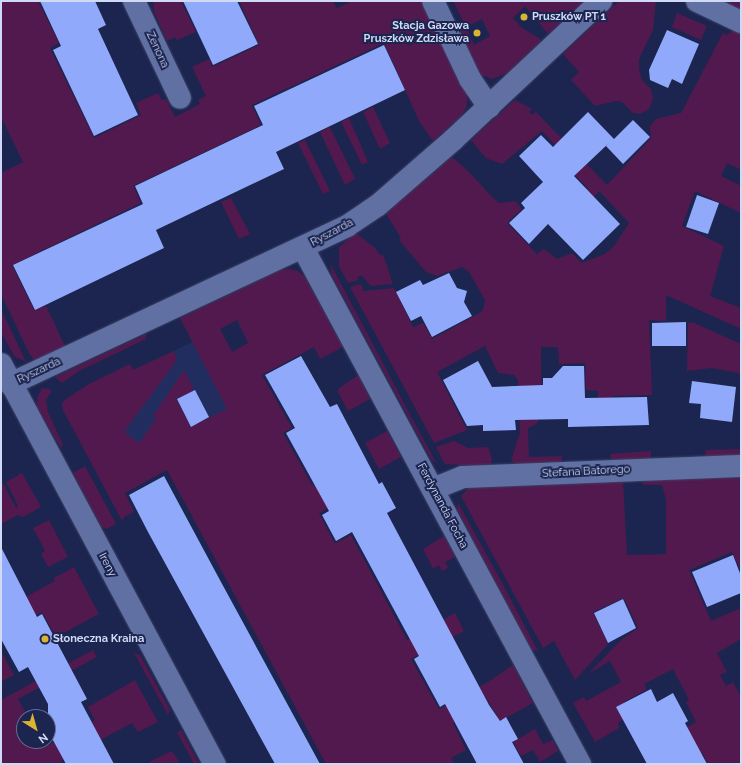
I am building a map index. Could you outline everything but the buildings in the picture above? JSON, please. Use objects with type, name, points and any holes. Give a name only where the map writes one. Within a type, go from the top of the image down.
[{"type":"street","name":"Zenona","points":[[134,1],[180,98]]},
{"type":"street","points":[[433,1],[470,79],[489,107]]},
{"type":"street","name":"Ryszarda","points":[[10,384],[304,248],[347,226],[377,206],[489,107],[601,1]]},
{"type":"street","points":[[696,1],[741,22]]},
{"type":"street","name":"Ferdynanda Focha","points":[[304,248],[580,764]]},
{"type":"street","name":"Ireny","points":[[1,364],[10,384],[215,764]]},
{"type":"street","name":"Stefana Batorego","points":[[433,489],[463,477],[741,466]]},
{"type":"shaded area","points":[[1,1],[38,1],[59,43],[50,48],[94,138],[141,115],[136,103],[158,93],[162,100],[166,99],[175,117],[200,104],[198,100],[206,96],[192,67],[209,59],[212,67],[259,45],[239,1],[333,1],[337,8],[352,1],[424,1],[467,92],[467,106],[461,116],[433,141],[419,121],[384,43],[252,105],[261,125],[133,186],[141,203],[12,265],[34,310],[46,306],[65,346],[35,361],[30,355],[1,294],[1,173],[23,162],[1,117]]},
{"type":"shaded area","points":[[181,1],[196,32],[177,40],[175,37],[167,41],[154,12],[153,2]]},
{"type":"shaded area","points":[[453,1],[584,1],[548,34],[525,6],[513,18],[522,28],[542,40],[507,73],[493,79],[478,74],[454,26],[463,21]],"holes":[[[482,19],[490,36],[474,45],[466,27]]]},
{"type":"shaded area","points":[[619,1],[656,1],[653,30],[639,59],[639,69],[642,80],[651,89],[653,99],[649,109],[640,114],[633,113],[622,102],[616,101],[595,106],[571,80],[579,72],[563,54]]},
{"type":"shaded area","points":[[718,1],[741,1],[741,12]]},
{"type":"shaded area","points":[[677,13],[707,26],[701,40],[672,27]]},
{"type":"shaded area","points":[[735,28],[741,31],[741,170],[727,163],[721,176],[741,186],[741,213],[695,191],[682,226],[724,246],[710,296],[741,308],[741,329],[666,295],[666,321],[649,320],[652,395],[612,396],[613,423],[598,424],[598,391],[586,390],[585,363],[559,364],[558,347],[541,347],[542,414],[536,424],[528,428],[529,457],[562,456],[562,464],[516,466],[511,460],[520,433],[518,380],[514,375],[498,373],[485,346],[437,372],[467,430],[434,443],[350,287],[361,284],[364,291],[394,288],[413,327],[423,323],[432,339],[478,314],[483,310],[485,300],[469,272],[462,267],[437,276],[426,272],[399,240],[401,238],[386,213],[452,157],[499,203],[515,201],[522,209],[507,223],[537,254],[544,249],[557,259],[572,253],[582,263],[605,254],[614,246],[629,223],[599,191],[589,202],[582,195],[588,188],[561,161],[566,156],[542,131],[502,164],[486,158],[471,140],[515,100],[532,109],[529,112],[532,115],[536,112],[607,185],[651,138],[650,126],[656,119],[681,113],[723,33],[727,35]]},
{"type":"shaded area","points":[[373,107],[390,143],[380,149],[363,112]]},
{"type":"shaded area","points":[[349,118],[368,162],[362,165],[341,122]]},
{"type":"shaded area","points":[[330,127],[355,179],[345,185],[320,132]]},
{"type":"shaded area","points":[[305,140],[330,191],[323,194],[298,143]]},
{"type":"shaded area","points":[[231,198],[250,234],[239,239],[221,202]]},
{"type":"shaded area","points":[[356,233],[375,248],[381,256],[383,254],[393,284],[371,286],[361,275],[357,278],[359,280],[348,283],[339,266],[339,247]]},
{"type":"shaded area","points":[[330,263],[437,464],[431,459],[332,275]]},
{"type":"shaded area","points":[[290,269],[298,271],[305,277],[343,347],[320,359],[314,347],[262,375],[292,428],[283,433],[312,485],[316,486],[334,505],[319,513],[334,542],[336,543],[351,535],[407,640],[455,613],[464,631],[411,659],[439,709],[488,682],[513,665],[533,703],[500,721],[486,697],[489,704],[453,723],[466,750],[451,758],[454,764],[326,764],[167,470],[125,493],[134,512],[124,517],[122,521],[63,410],[62,404],[66,399],[89,384],[130,364],[133,370],[174,351],[177,360],[124,432],[139,443],[156,419],[153,416],[184,370],[194,390],[176,399],[191,427],[227,409],[180,318],[281,270]],"holes":[[[237,320],[248,343],[232,352],[220,329]]]},
{"type":"shaded area","points":[[1,309],[26,362],[14,356],[1,332]]},
{"type":"shaded area","points":[[692,322],[741,344],[741,381],[739,373],[711,368],[687,371],[688,323]]},
{"type":"shaded area","points":[[220,329],[263,411],[106,484],[133,370]]},
{"type":"shaded area","points":[[146,334],[146,339],[79,371],[62,383],[55,377]]},
{"type":"shaded area","points":[[358,375],[370,399],[348,411],[337,390]]},
{"type":"shaded area","points":[[42,388],[52,390],[46,400],[48,412],[63,445],[61,448],[37,407],[37,398]]},
{"type":"shaded area","points":[[387,431],[401,457],[379,469],[365,443]]},
{"type":"shaded area","points":[[454,441],[468,448],[488,447],[492,459],[490,467],[445,464],[436,447]]},
{"type":"shaded area","points":[[741,449],[741,457],[706,458],[705,450]]},
{"type":"shaded area","points":[[651,451],[651,460],[612,462],[610,454]]},
{"type":"shaded area","points":[[85,466],[116,524],[107,529],[101,527],[73,473]]},
{"type":"shaded area","points":[[22,473],[41,507],[23,517],[18,515],[1,524],[1,484],[3,483],[16,508],[18,506],[6,482]]},
{"type":"shaded area","points":[[741,475],[741,572],[732,552],[689,570],[711,621],[741,608],[741,639],[717,653],[727,672],[720,675],[726,686],[733,682],[741,697],[741,764],[708,764],[702,753],[681,764],[680,731],[696,722],[686,702],[689,700],[673,669],[644,684],[647,689],[624,702],[630,714],[618,723],[619,728],[595,742],[573,703],[584,697],[586,701],[621,682],[610,661],[588,674],[621,640],[638,628],[624,598],[593,612],[608,644],[575,680],[554,641],[543,648],[461,496],[470,487],[623,480],[627,555],[666,554],[666,500],[662,485],[643,485],[643,479]]},
{"type":"shaded area","points":[[458,503],[538,651],[532,650],[457,509]]},
{"type":"shaded area","points":[[49,520],[68,557],[48,567],[41,554],[45,551],[33,528]]},
{"type":"shaded area","points":[[444,536],[455,557],[445,562],[448,568],[442,571],[439,565],[433,569],[423,549]]},
{"type":"shaded area","points":[[74,567],[99,614],[56,637],[42,612],[1,633],[22,599],[55,581],[54,578]]},
{"type":"shaded area","points":[[93,650],[97,657],[18,699],[24,709],[16,709],[16,749],[56,749],[56,741],[95,720],[88,707],[135,680],[158,722],[138,732],[132,723],[61,761],[62,764],[1,764],[1,700]]},
{"type":"shaded area","points":[[1,651],[14,675],[1,682]]},
{"type":"shaded area","points":[[134,653],[140,655],[170,710],[168,715]]},
{"type":"shaded area","points":[[535,729],[543,744],[553,740],[558,751],[540,762],[533,750],[521,756],[513,742]]},
{"type":"shaded area","points":[[181,730],[199,764],[194,764],[177,732]]},
{"type":"shaded area","points":[[172,751],[180,764],[146,764],[153,760]]},
{"type":"place","name":"Pruszków PT 1","points":[[524,17]]},
{"type":"place","name":"Stacja Gazowa Pruszków Zdzisława","points":[[477,33]]},
{"type":"place","name":"Słoneczna Kraina","points":[[45,639]]}]
